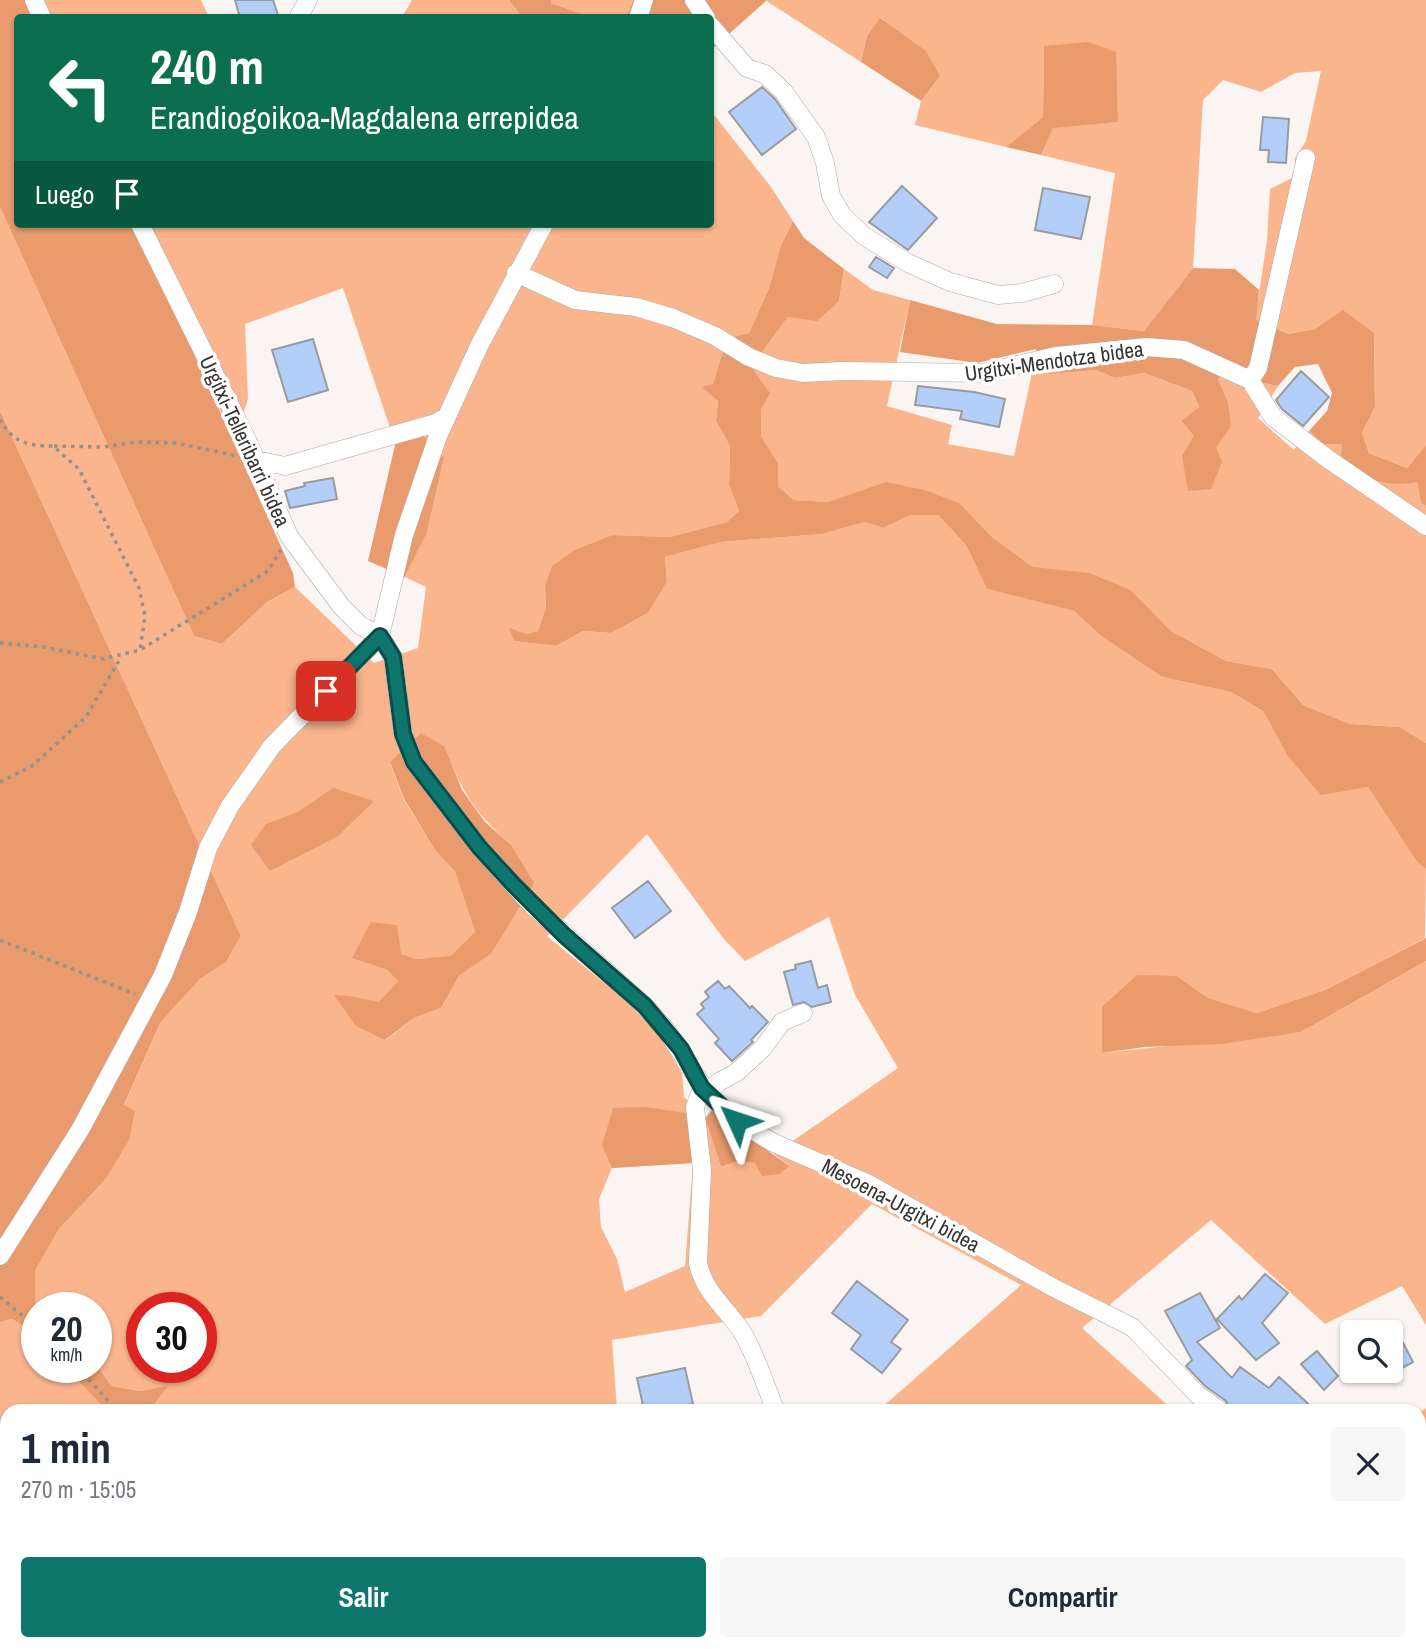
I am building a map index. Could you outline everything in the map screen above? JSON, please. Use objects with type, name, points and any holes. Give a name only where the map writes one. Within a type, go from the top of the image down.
[{"type":"street","points":[[714,29],[747,68],[765,74],[785,92],[816,137],[825,163],[831,196],[842,215],[864,236],[929,273],[950,282],[998,295],[1022,293],[1054,284]]},
{"type":"street","points":[[1306,158],[1258,368],[1250,380],[1273,417],[1328,460],[1426,526]]},
{"type":"street","name":"Urgitxi-Telleribarri bidea","points":[[142,228],[256,460],[289,536],[341,606],[361,626],[380,636]]},
{"type":"street","points":[[0,1256],[80,1130],[163,975],[188,912],[208,848],[230,806],[272,746],[380,636],[404,535],[446,417],[516,272],[542,228]]},
{"type":"street","name":"Urgitxi-Mendotza bidea","points":[[516,272],[575,300],[636,307],[673,318],[715,336],[749,357],[776,368],[803,373],[842,370],[982,373],[1055,356],[1147,347],[1184,350],[1250,380]]},
{"type":"street","points":[[256,460],[285,466],[436,423],[446,417]]},
{"type":"street","name":"Mesoena-Urgitxi bidea","points":[[380,636],[393,657],[403,734],[414,762],[480,848],[530,903],[645,1006],[660,1023],[681,1049],[704,1091],[737,1121],[774,1143],[869,1184],[1052,1287],[1132,1327],[1198,1395],[1211,1404]]},
{"type":"street","points":[[772,1404],[744,1336],[708,1290],[701,1276],[698,1263],[702,1170],[695,1107],[704,1091],[737,1072],[763,1048],[782,1022],[803,1013]]},
{"type":"path","points":[[0,418],[8,433],[32,446],[103,447],[136,442],[177,443],[256,460]]},
{"type":"path","points":[[52,446],[79,469],[139,588],[145,616],[140,650]]},
{"type":"path","points":[[0,643],[44,647],[103,659],[121,657],[140,650],[268,570],[289,536]]},
{"type":"path","points":[[0,782],[32,766],[86,717],[121,657]]},
{"type":"path","points":[[0,940],[150,1000]]},
{"type":"path","points":[[0,1297],[21,1315]]},
{"type":"path","points":[[92,1383],[111,1404]]},
{"type":"shaded area","points":[[0,0],[39,0],[40,14],[14,14],[14,228],[137,228],[293,573],[295,587],[267,602],[222,644],[194,636],[0,207]]},
{"type":"shaded area","points":[[39,0],[201,0],[208,14],[40,14]]},
{"type":"shaded area","points":[[412,0],[509,0],[520,14],[404,14]]},
{"type":"shaded area","points":[[509,0],[551,0],[551,3],[582,14],[520,14]]},
{"type":"shaded area","points":[[551,0],[633,0],[628,14],[582,14],[551,3]]},
{"type":"shaded area","points":[[633,0],[766,1],[714,47],[714,14],[628,14]]},
{"type":"shaded area","points":[[765,0],[1426,0],[1426,445],[1407,468],[1369,453],[1362,433],[1375,407],[1374,333],[1343,311],[1315,329],[1288,334],[1255,320],[1267,240],[1270,189],[1296,176],[1295,158],[1306,141],[1321,71],[1295,73],[1261,92],[1223,80],[1203,100],[1193,268],[1144,331],[1092,325],[1115,173],[1041,155],[1053,127],[1118,122],[1116,88],[1044,46],[1043,117],[1006,147],[915,125],[921,101],[940,76],[881,18],[867,36],[861,62]]},
{"type":"shaded area","points":[[880,18],[926,51],[940,76],[921,101],[861,62],[867,36]]},
{"type":"shaded area","points":[[1088,42],[1116,52],[1118,122],[1053,128],[1041,155],[1006,147],[1043,117],[1044,46]]},
{"type":"shaded area","points":[[714,115],[771,187],[793,221],[781,245],[769,288],[749,333],[721,357],[713,384],[718,401],[716,421],[730,446],[729,485],[739,511],[727,522],[670,537],[613,535],[545,586],[546,607],[538,631],[527,634],[510,629],[514,641],[556,646],[583,631],[611,633],[648,613],[667,582],[665,557],[721,542],[822,534],[865,522],[883,528],[911,515],[938,515],[966,545],[987,589],[1074,611],[1101,636],[1162,677],[1231,692],[1263,711],[1287,755],[1368,787],[1417,860],[1426,869],[1425,938],[1325,990],[1257,1013],[1208,998],[1177,976],[1102,1053],[1301,1032],[1426,961],[1426,1325],[1402,1286],[1325,1324],[1211,1220],[1082,1328],[1166,1404],[886,1404],[1021,1285],[872,1204],[761,1316],[612,1340],[617,1404],[154,1404],[167,1387],[140,1391],[112,1386],[110,1383],[112,1383],[112,1292],[35,1292],[35,1271],[59,1229],[105,1180],[124,1106],[160,1023],[200,979],[226,962],[241,936],[0,411],[0,207],[194,636],[222,644],[267,602],[295,587],[374,663],[418,648],[426,587],[405,577],[426,535],[343,288],[245,324],[248,399],[234,441],[137,228],[714,228]],"holes":[[[445,747],[457,777],[478,811],[511,845],[511,919],[491,954],[459,976],[441,1008],[414,1018],[386,1040],[350,996],[379,1003],[398,981],[386,969],[401,954],[417,959],[451,957],[475,932],[455,870],[435,850],[404,800],[390,763]],[[647,834],[723,938],[745,961],[829,917],[855,995],[898,1068],[774,1154],[788,1165],[740,1160],[721,1167],[705,1118],[684,1097],[682,1073],[657,1032],[624,999],[547,936]],[[693,1163],[685,1266],[625,1292],[617,1259],[601,1227],[599,1199],[612,1168]]]},
{"type":"shaded area","points":[[793,221],[804,238],[844,269],[839,301],[817,321],[788,317],[751,367],[770,393],[761,409],[761,436],[778,463],[778,486],[794,500],[828,502],[886,482],[924,490],[959,503],[992,537],[1033,567],[1089,573],[1131,590],[1171,631],[1226,661],[1272,669],[1303,705],[1350,724],[1400,727],[1426,743],[1426,869],[1417,861],[1368,787],[1321,795],[1287,755],[1263,711],[1231,692],[1162,677],[1101,636],[1074,611],[987,589],[966,545],[938,515],[911,515],[883,528],[865,522],[822,534],[721,542],[665,557],[667,582],[648,613],[611,633],[583,631],[556,646],[514,641],[509,628],[527,634],[538,631],[546,607],[545,586],[552,566],[575,550],[613,535],[670,537],[727,522],[739,511],[729,485],[730,446],[716,421],[718,401],[702,387],[713,384],[721,357],[734,337],[749,333],[769,288],[781,245]]},
{"type":"shaded area","points":[[1193,268],[1235,269],[1259,290],[1256,320],[1288,334],[1315,329],[1343,310],[1374,333],[1375,407],[1362,433],[1369,453],[1407,468],[1426,445],[1426,506],[1421,503],[1417,482],[1395,484],[1367,477],[1341,460],[1342,444],[1323,444],[1309,431],[1327,411],[1332,393],[1318,364],[1295,367],[1278,386],[1263,383],[1239,365],[1218,379],[1228,402],[1231,426],[1216,447],[1222,462],[1211,489],[1188,491],[1182,456],[1194,436],[1182,421],[1199,407],[1192,391],[1144,373],[1115,378],[1096,370],[1032,373],[1036,349],[977,363],[900,352],[910,300],[997,324],[1092,325],[1144,331]]},
{"type":"shaded area","points":[[844,269],[873,290],[910,300],[887,406],[952,425],[948,444],[1014,456],[1032,373],[1096,370],[1115,378],[1144,373],[1192,391],[1216,447],[1228,402],[1218,379],[1239,365],[1263,383],[1278,386],[1258,418],[1294,450],[1309,431],[1323,444],[1342,444],[1417,482],[1421,503],[1426,506],[1426,743],[1400,727],[1350,724],[1303,705],[1272,669],[1226,661],[1171,631],[1131,590],[1033,567],[992,537],[958,503],[856,494],[828,502],[794,500],[778,486],[778,463],[761,436],[761,409],[751,367],[788,317],[839,301]]},
{"type":"shaded area","points":[[0,411],[241,936],[226,962],[200,979],[160,1023],[124,1105],[135,1111],[129,1140],[105,1180],[59,1229],[35,1271],[35,1292],[21,1292],[21,1324],[12,1319],[0,1322]]},
{"type":"shaded area","points":[[417,429],[444,457],[426,535],[405,577],[368,561],[396,441]]},
{"type":"shaded area","points":[[421,733],[445,747],[462,790],[485,822],[511,845],[534,883],[491,954],[459,976],[441,1008],[414,1018],[385,1040],[356,1026],[334,995],[379,1002],[398,981],[386,969],[352,958],[371,922],[397,925],[401,954],[417,959],[451,956],[475,932],[455,871],[435,850],[404,799],[390,762]]},
{"type":"shaded area","points":[[333,788],[374,801],[338,836],[270,871],[251,845],[266,824],[298,812]]},
{"type":"shaded area","points":[[1426,938],[1426,961],[1301,1032],[1221,1044],[1145,1047],[1102,1053],[1102,1007],[1137,975],[1177,976],[1208,998],[1257,1013],[1325,990]]},
{"type":"shaded area","points":[[645,1107],[686,1113],[693,1163],[612,1168],[602,1145],[613,1108]]},
{"type":"shaded area","points":[[712,1110],[789,1166],[780,1174],[762,1176],[755,1163],[740,1160],[721,1167],[705,1118]]},
{"type":"shaded area","points":[[12,1319],[21,1325],[21,1383],[80,1383],[100,1404],[0,1404],[0,1322]]},
{"type":"shaded area","points":[[80,1383],[110,1383],[112,1386],[140,1391],[168,1386],[154,1404],[100,1404]]},
{"type":"building","points":[[235,0],[273,0],[278,14],[239,14]]},
{"type":"building","points":[[762,87],[775,99],[796,129],[762,155],[729,112]]},
{"type":"building","points":[[1263,117],[1289,119],[1286,163],[1268,162],[1269,150],[1260,150]]},
{"type":"building","points":[[902,186],[937,218],[908,250],[869,222]]},
{"type":"building","points":[[1043,188],[1090,197],[1081,239],[1035,230]]},
{"type":"building","points":[[876,257],[894,268],[887,278],[869,267]]},
{"type":"building","points":[[313,339],[328,390],[288,402],[272,350]]},
{"type":"building","points":[[1301,371],[1329,397],[1303,426],[1282,409],[1276,400]]},
{"type":"building","points":[[918,386],[974,392],[1005,399],[999,427],[960,419],[962,411],[915,405]]},
{"type":"building","points":[[333,478],[337,499],[290,508],[285,491],[305,486],[304,483]]},
{"type":"building","points":[[648,881],[671,911],[635,938],[612,908]]},
{"type":"building","points":[[811,961],[818,988],[827,985],[831,1002],[812,1007],[804,1002],[793,1005],[784,972],[796,969],[795,965]]},
{"type":"building","points":[[718,981],[725,989],[729,986],[768,1022],[751,1040],[753,1042],[732,1061],[715,1043],[719,1039],[697,1014],[704,1008],[701,1004],[709,997],[705,992]]},
{"type":"building","points":[[1265,1274],[1288,1293],[1262,1323],[1279,1343],[1256,1360],[1217,1319],[1239,1296],[1242,1300]]},
{"type":"building","points":[[857,1281],[908,1320],[891,1342],[901,1349],[882,1373],[851,1349],[861,1335],[832,1313]]},
{"type":"building","points":[[1200,1293],[1220,1328],[1197,1342],[1232,1378],[1240,1367],[1269,1388],[1279,1377],[1308,1404],[1227,1404],[1186,1366],[1192,1360],[1165,1311]]},
{"type":"building","points":[[1403,1343],[1413,1362],[1403,1367]]},
{"type":"building","points":[[1317,1351],[1338,1376],[1324,1390],[1301,1364]]},
{"type":"building","points":[[685,1368],[693,1404],[643,1404],[637,1378]]},
{"type":"route","points":[[326,691],[380,636],[393,657],[403,734],[414,762],[480,848],[530,903],[645,1006],[681,1049],[702,1088],[737,1121]]}]
